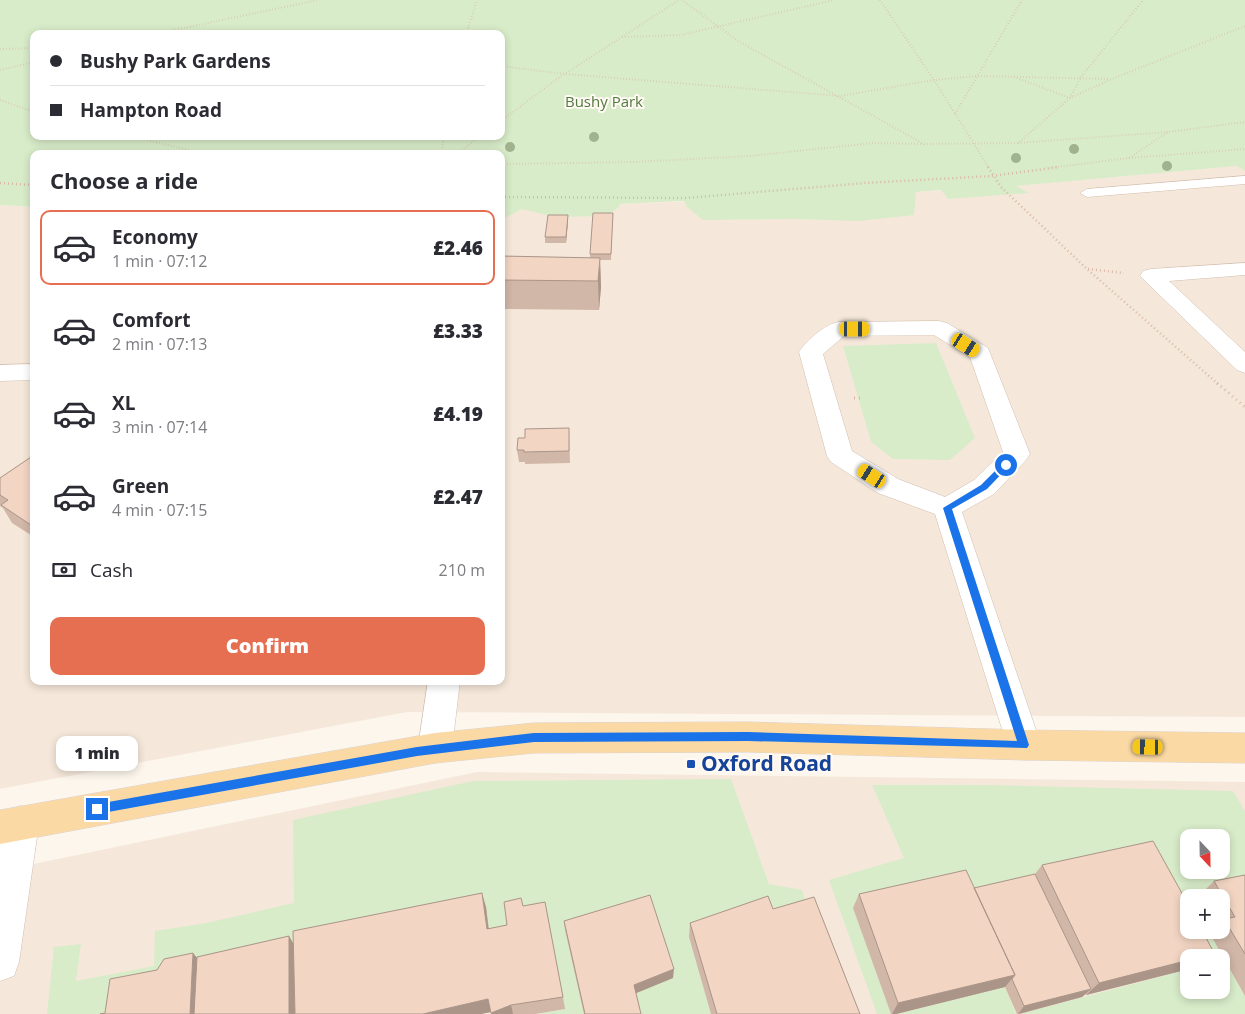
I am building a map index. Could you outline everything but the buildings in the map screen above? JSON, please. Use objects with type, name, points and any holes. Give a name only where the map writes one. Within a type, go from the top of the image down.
[{"type":"main road","points":[[11,825],[435,748],[534,738],[748,737],[1243,751]]},
{"type":"street","points":[[1151,276],[1245,269]]},
{"type":"street","points":[[1151,276],[1245,366]]},
{"type":"street","points":[[939,328],[980,354],[1017,454],[984,487],[947,508],[888,486],[840,456],[811,352],[838,329],[939,328]]},
{"type":"street","points":[[0,373],[30,372]]},
{"type":"street","points":[[947,508],[1024,745]]},
{"type":"street","points":[[435,748],[443,685]]},
{"type":"street","points":[[0,962],[11,825]]},
{"type":"lane","points":[[1087,192],[1245,179]]},
{"type":"path","points":[[174,30],[318,0]]},
{"type":"path","points":[[467,30],[477,0]]},
{"type":"path","points":[[505,118],[565,74],[680,0],[738,41],[924,144]]},
{"type":"path","points":[[622,37],[681,35],[834,0]]},
{"type":"path","points":[[880,0],[934,80],[992,176],[1001,187],[1087,269],[1245,407]]},
{"type":"path","points":[[955,114],[1022,0]]},
{"type":"path","points":[[1070,98],[1081,77],[1143,0]]},
{"type":"path","points":[[1018,143],[1070,98],[1112,79],[1245,26]]},
{"type":"path","points":[[0,49],[30,48]]},
{"type":"path","points":[[0,70],[30,63]]},
{"type":"path","points":[[505,66],[565,74],[840,96],[934,80],[978,76],[1112,79]]},
{"type":"path","points":[[1012,76],[1070,98]]},
{"type":"path","points":[[0,100],[30,111]]},
{"type":"path","points":[[505,164],[634,162],[750,156],[873,143],[1018,143],[1168,132],[1245,122]]},
{"type":"path","points":[[1129,158],[1168,132]]},
{"type":"path","points":[[147,140],[188,150]]},
{"type":"path","points":[[462,150],[475,140]]},
{"type":"path","points":[[505,197],[687,198],[865,183],[992,176],[1129,158],[1245,149]]},
{"type":"path","points":[[0,183],[30,185]]},
{"type":"path","points":[[1087,269],[1151,276]]},
{"type":"shaded area","points":[[1245,165],[1245,717],[407,712],[0,789],[0,205],[30,207],[30,685],[505,685],[505,208],[843,196],[1001,187]]},
{"type":"shaded area","points":[[477,772],[1245,782],[1245,1014],[0,1014],[0,871]]},
{"type":"green space","name":"Bushy Park","points":[[0,0],[1245,0],[1245,171],[1237,166],[1016,186],[1029,193],[948,199],[941,190],[916,192],[914,215],[859,221],[797,219],[703,220],[687,207],[684,201],[619,204],[619,207],[607,216],[554,217],[522,209],[505,218],[505,150],[30,150],[30,207],[0,205]]},
{"type":"green space","points":[[936,343],[975,438],[950,460],[893,459],[871,442],[843,346]]},
{"type":"green space","points":[[731,779],[769,884],[802,890],[809,911],[689,937],[711,1014],[535,1014],[565,1009],[510,938],[120,1014],[47,1014],[54,947],[81,944],[76,981],[154,966],[155,931],[206,923],[294,903],[293,820],[473,781]]},
{"type":"green space","points":[[872,785],[987,785],[1233,791],[1245,811],[1245,886],[1230,889],[1180,889],[1180,939],[1223,939],[1227,949],[1180,950],[1032,879],[853,908],[891,1014],[877,1014],[829,880],[904,858]]},
{"type":"green space","points":[[1230,956],[1245,995],[1245,1014],[1020,1014],[1180,971],[1180,999],[1230,999]]},
{"type":"green space","points":[[1005,987],[1016,1014],[896,1014]]},
{"type":"place","name":"Oxford Road","points":[[691,764]]},
{"type":"route","points":[[97,809],[435,748],[534,738],[748,737],[1024,745],[947,508],[984,487],[1006,465]]}]
